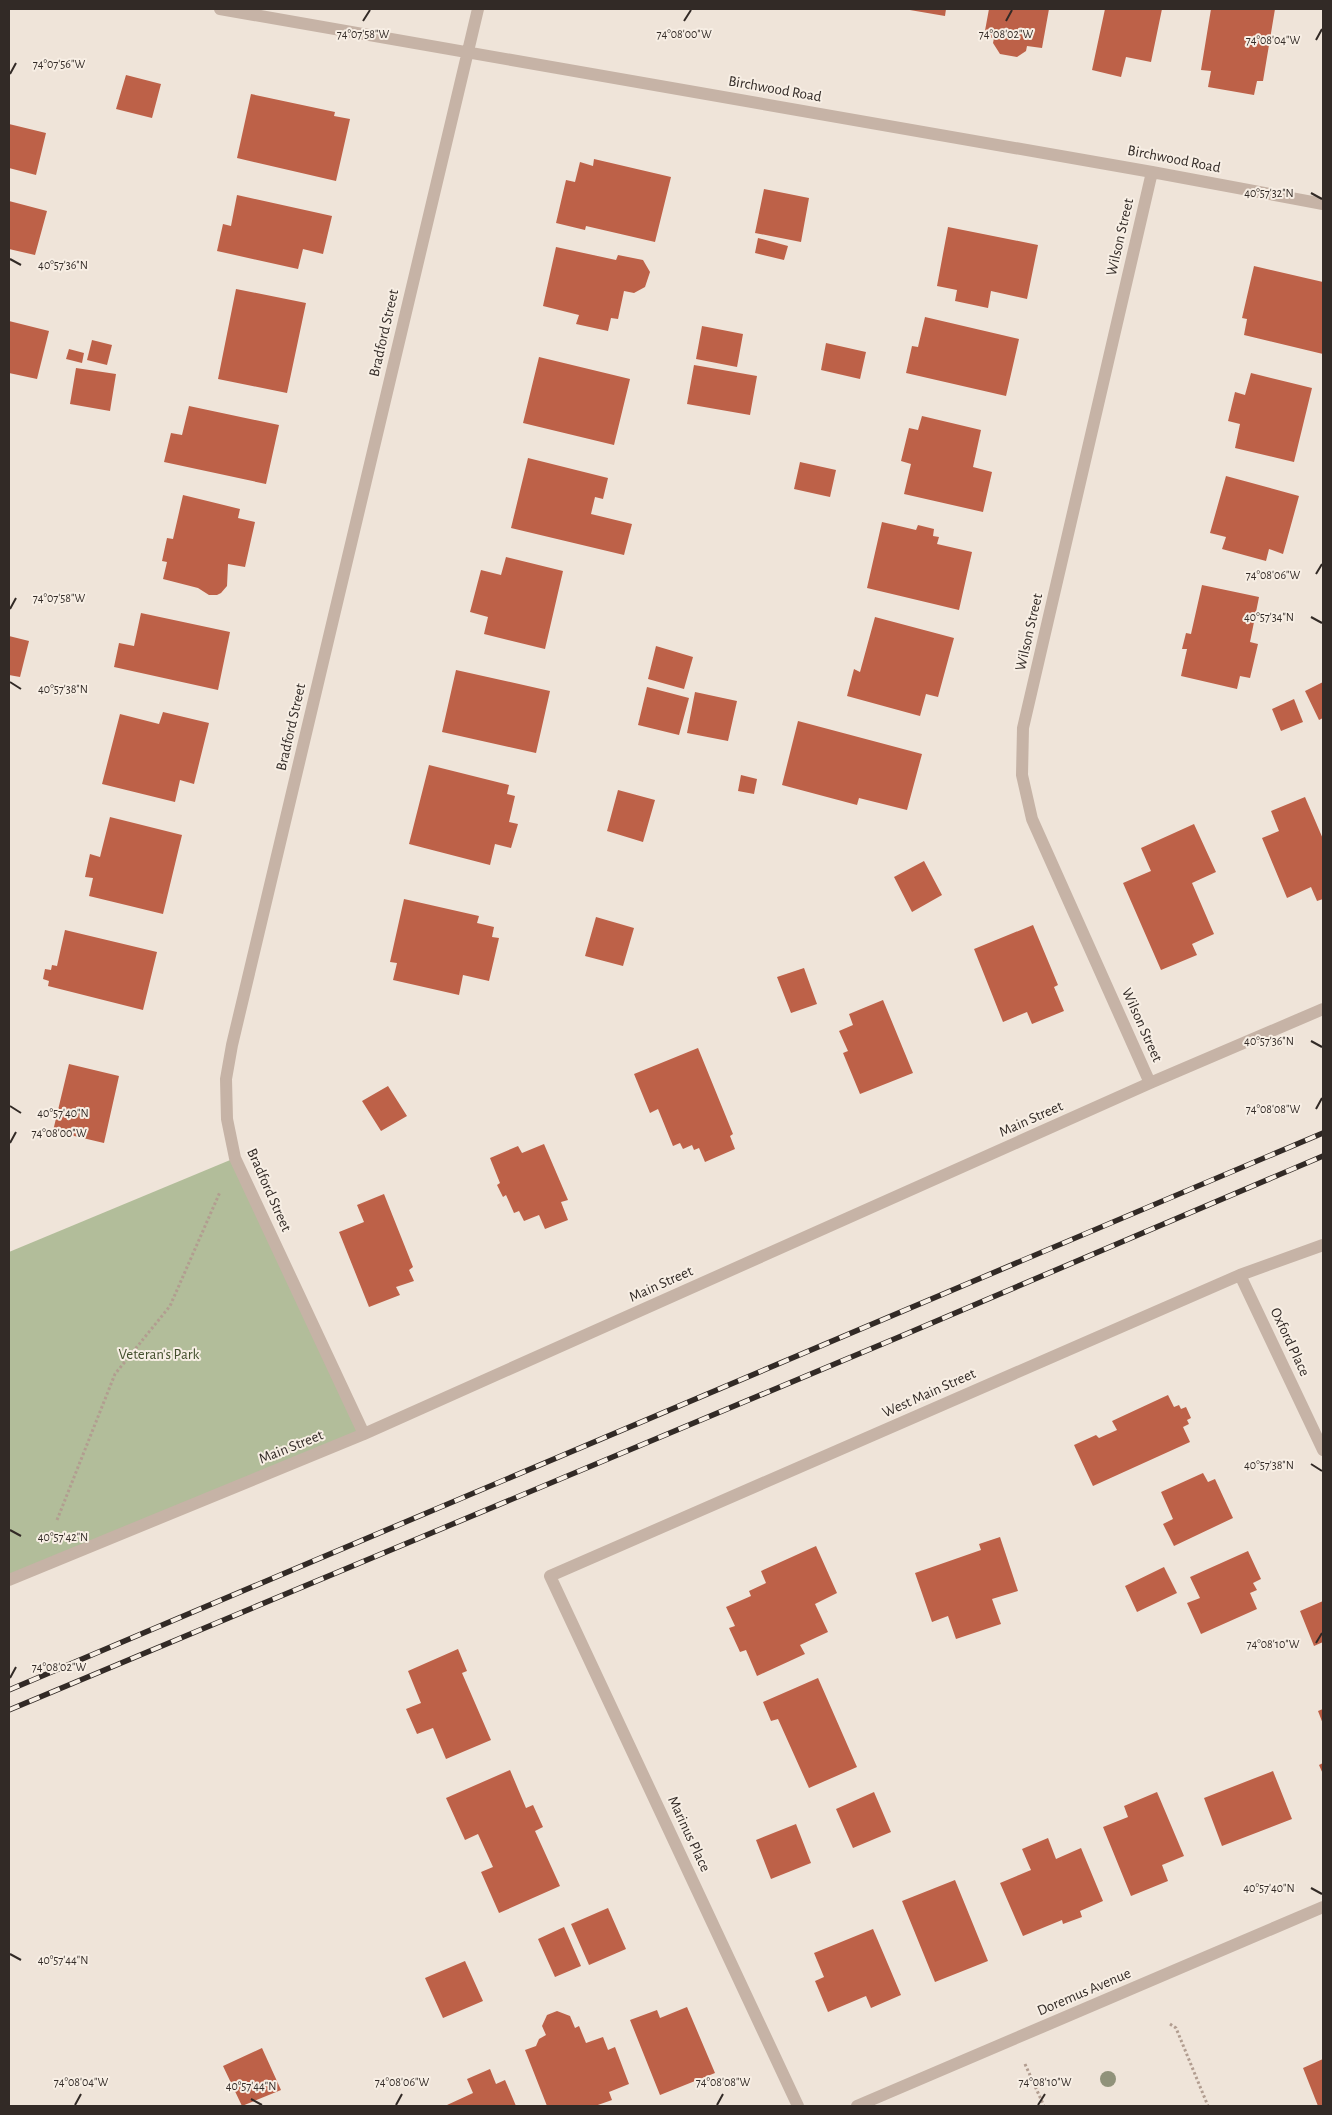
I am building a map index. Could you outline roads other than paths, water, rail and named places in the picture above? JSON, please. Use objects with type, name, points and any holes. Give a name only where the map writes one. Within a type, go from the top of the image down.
[{"type":"street","name":"Birchwood Road","points":[[220,9],[1152,172],[1323,204]]},
{"type":"street","name":"Bradford Street","points":[[364,1434],[236,1158],[227,1119],[226,1079],[232,1045],[478,9]]},
{"type":"street","name":"Wilson Street","points":[[1150,1083],[1032,819],[1022,775],[1023,728],[1152,172]]},
{"type":"street","name":"Main Street","points":[[9,1580],[364,1434],[1150,1083],[1323,1009]]},
{"type":"street","name":"West Main Street","points":[[550,1576],[1240,1275],[1323,1245]]},
{"type":"street","name":"Oxford Place","points":[[1240,1275],[1323,1450]]},
{"type":"street","name":"Marinus Place","points":[[550,1576],[798,2106]]},
{"type":"street","name":"Doremus Avenue","points":[[857,2106],[1323,1907]]},
{"type":"railway","points":[[9,1690],[1323,1133]]},
{"type":"railway","points":[[9,1710],[899,1337],[1323,1156]]},
{"type":"park label","name":"Veteran's Park","points":[[159,1354]]}]
